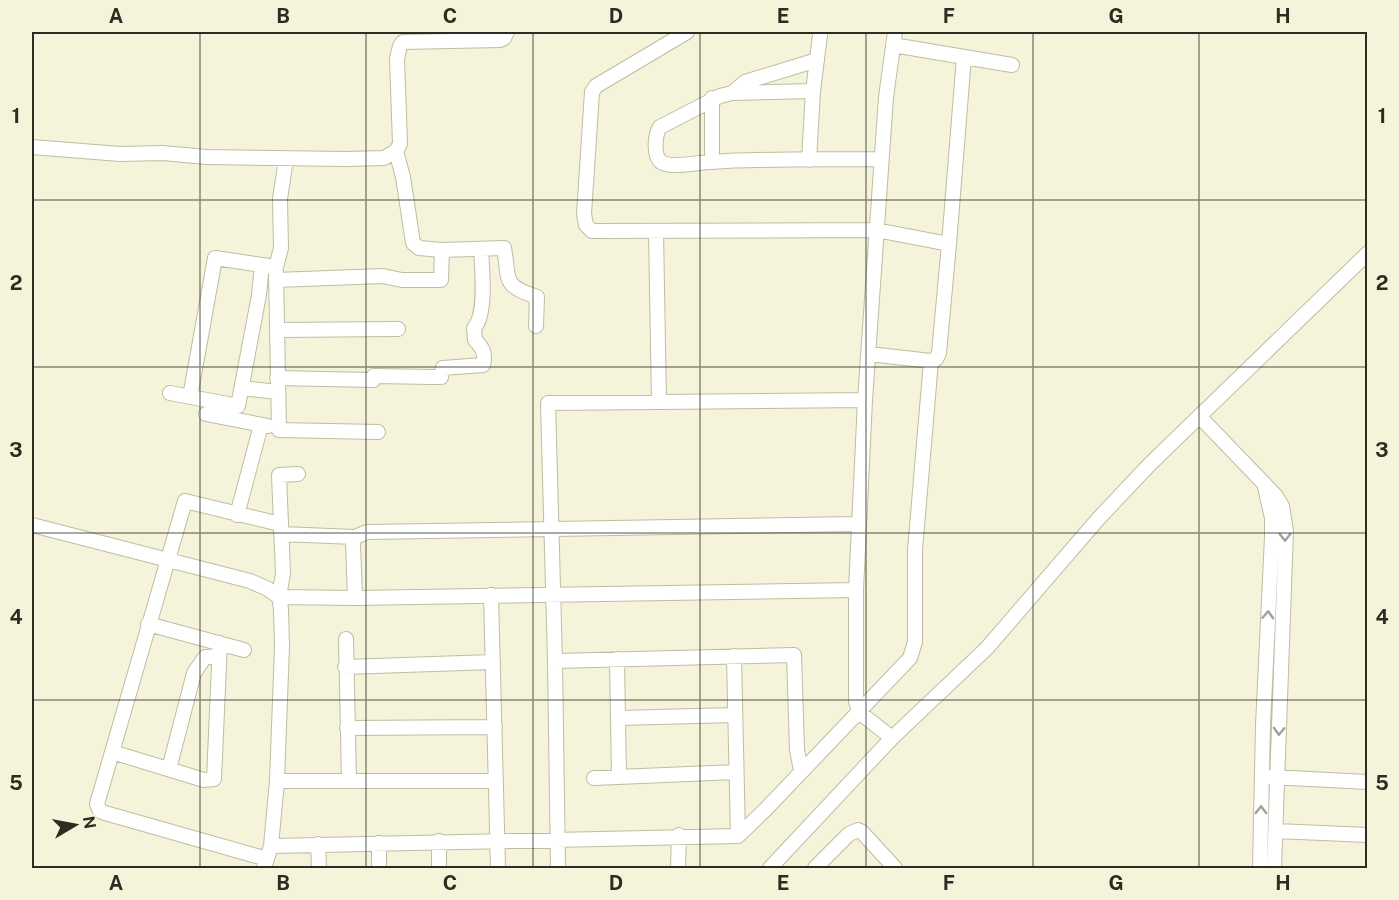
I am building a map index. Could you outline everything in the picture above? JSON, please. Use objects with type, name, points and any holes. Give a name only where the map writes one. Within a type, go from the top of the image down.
[{"type":"street","points":[[32,147],[120,154],[163,153],[206,157],[384,158],[396,151],[400,144],[397,59],[403,42],[500,40],[507,32]]},
{"type":"street","points":[[687,32],[596,86],[590,102],[588,174],[584,214],[586,225],[592,231],[876,230],[948,244]]},
{"type":"street","points":[[809,160],[813,91],[820,35]]},
{"type":"street","points":[[892,738],[859,712],[856,701],[856,590],[876,230],[886,97],[894,38],[964,57],[1012,65]]},
{"type":"street","points":[[869,354],[932,361],[939,353],[964,57]]},
{"type":"street","points":[[732,93],[745,82],[817,60]]},
{"type":"street","points":[[813,91],[732,93],[712,98],[660,127],[656,142],[658,159],[667,164],[712,161],[881,159]]},
{"type":"street","points":[[712,98],[712,161]]},
{"type":"street","points":[[396,151],[403,177],[413,243],[419,248],[442,250],[504,248],[507,277],[513,286],[537,297],[536,326]]},
{"type":"street","points":[[170,393],[238,406],[259,295],[281,248],[280,199],[285,159]]},
{"type":"street","points":[[656,231],[659,402]]},
{"type":"street","points":[[242,388],[372,380],[374,376],[432,377],[441,376],[443,368],[483,365],[485,358],[483,349],[475,340],[474,328],[479,323],[483,287],[481,249]]},
{"type":"street","points":[[190,397],[215,258],[272,271],[383,276],[402,280],[441,280],[442,250]]},
{"type":"street","points":[[770,868],[892,738],[987,648],[1099,518],[1199,416],[1368,253]]},
{"type":"street","points":[[272,271],[277,330],[279,430],[378,432]]},
{"type":"street","points":[[277,330],[398,329]]},
{"type":"street","points":[[858,524],[368,532],[355,537],[280,529],[237,514],[185,501],[97,804],[100,811],[267,858],[318,844],[679,835],[738,836],[859,712],[910,658],[913,651],[915,550],[932,361]]},
{"type":"street","points":[[558,868],[548,404],[865,400]]},
{"type":"street","points":[[206,414],[267,426],[237,514]]},
{"type":"street","points":[[1199,416],[1276,496],[1282,506],[1286,531],[1274,868]]},
{"type":"street","points":[[267,858],[277,781],[282,646],[279,597],[283,573],[279,476],[298,474]]},
{"type":"street","points":[[1260,868],[1272,537],[1272,518],[1264,485]]},
{"type":"street","points":[[32,525],[250,581],[279,597],[355,598],[856,590]]},
{"type":"street","points":[[355,537],[355,598]]},
{"type":"street","points":[[491,595],[498,868]]},
{"type":"street","points":[[148,624],[220,650],[244,650]]},
{"type":"street","points":[[346,639],[349,781]]},
{"type":"street","points":[[169,770],[194,673],[201,661],[220,650]]},
{"type":"street","points":[[112,752],[204,780],[214,778],[220,650]]},
{"type":"street","points":[[555,661],[794,655],[797,750],[801,770]]},
{"type":"street","points":[[734,656],[738,836]]},
{"type":"street","points":[[617,659],[619,777]]},
{"type":"street","points":[[345,668],[493,662]]},
{"type":"street","points":[[618,718],[735,716]]},
{"type":"street","points":[[347,728],[495,727]]},
{"type":"street","points":[[594,778],[736,772]]},
{"type":"street","points":[[1262,777],[1368,782]]},
{"type":"street","points":[[277,781],[496,781]]},
{"type":"street","points":[[816,868],[849,834],[858,830],[895,868]]},
{"type":"street","points":[[1276,831],[1368,835]]},
{"type":"street","points":[[678,868],[679,835]]},
{"type":"street","points":[[439,868],[440,841]]},
{"type":"street","points":[[379,843],[379,868]]},
{"type":"street","points":[[318,844],[320,868]]}]
